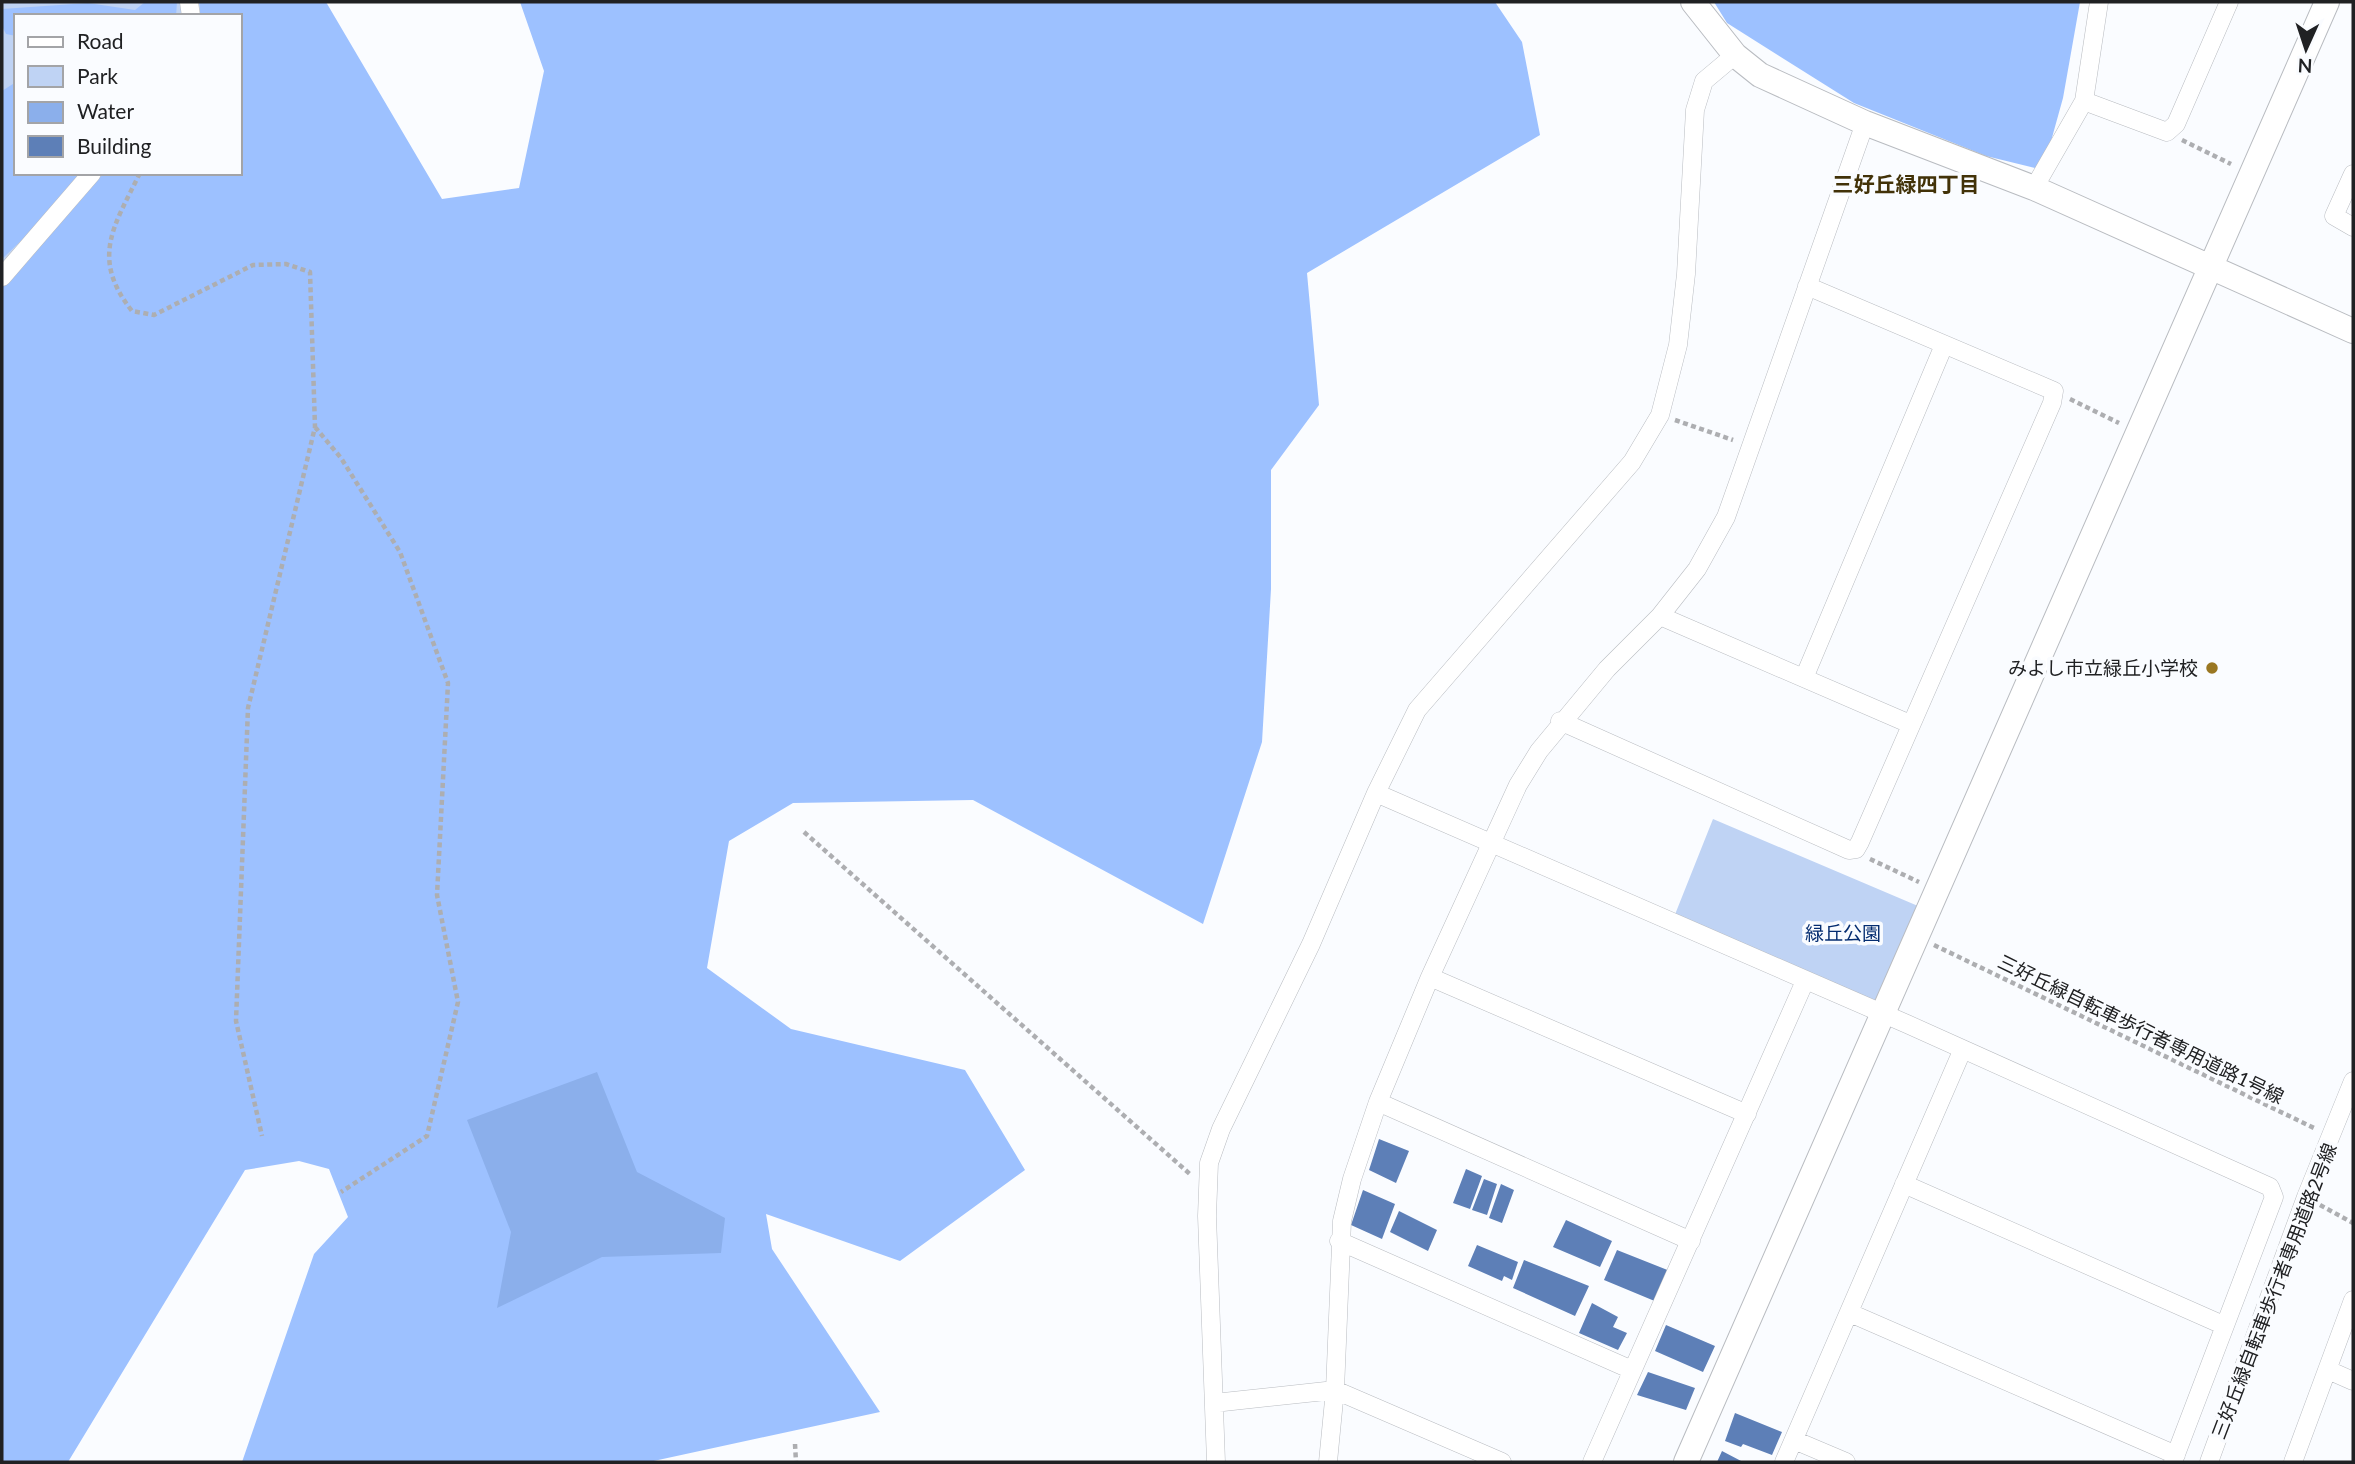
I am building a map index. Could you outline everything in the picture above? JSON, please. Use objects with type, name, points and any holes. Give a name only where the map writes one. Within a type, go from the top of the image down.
[{"type":"street","points":[[1693,2],[1735,55],[1760,75],[1866,123],[2034,188],[2212,265],[2353,331]]},
{"type":"street","points":[[2034,188],[2084,101],[2099,2]]},
{"type":"street","points":[[2084,101],[2167,132],[2176,124],[2229,2]]},
{"type":"street","points":[[1686,1462],[2327,2]]},
{"type":"street","points":[[1216,1462],[1208,1189],[1209,1163],[1221,1129],[1311,944],[1376,793],[1417,710],[1632,462],[1660,415],[1678,345],[1686,274],[1695,110],[1704,81],[1735,55]]},
{"type":"street","points":[[1328,1462],[1335,1390],[1339,1241],[1352,1179],[1378,1102],[1430,977],[1518,785],[1560,721],[1660,616],[1711,546],[1726,517],[1866,123]]},
{"type":"street","points":[[2353,174],[2334,216],[2353,227]]},
{"type":"street","points":[[2,277],[90,175]]},
{"type":"street","points":[[1560,721],[1849,850],[1856,849],[2052,404],[2054,391],[1807,286]]},
{"type":"street","points":[[1804,678],[1944,345]]},
{"type":"street","points":[[1660,616],[1910,724]]},
{"type":"street","points":[[1376,793],[2270,1187],[2274,1197],[2174,1459],[1850,1313]]},
{"type":"street","points":[[1430,977],[1747,1114]]},
{"type":"street","points":[[1592,1462],[1805,981]]},
{"type":"street","points":[[1784,1462],[1962,1051]]},
{"type":"street","name":"三好丘緑自転車歩行者専用道路2号線","points":[[2209,1462],[2306,1197],[2353,1081]]},
{"type":"street","points":[[1378,1102],[1690,1241]]},
{"type":"street","points":[[1904,1184],[2223,1325]]},
{"type":"street","points":[[1339,1241],[1632,1370]]},
{"type":"street","points":[[2293,1462],[2353,1300]]},
{"type":"street","points":[[2328,1370],[2353,1381]]},
{"type":"street","points":[[1214,1403],[1335,1390],[1502,1462]]},
{"type":"street","points":[[1794,1440],[1846,1462]]},
{"type":"path","points":[[2167,132],[2220,161]]},
{"type":"path","points":[[139,175],[116,223],[107,251],[108,270],[117,292],[132,311],[154,315],[254,265],[286,264],[310,272],[315,426],[248,708],[236,1021],[262,1136]]},
{"type":"path","points":[[2054,391],[2139,433]]},
{"type":"path","points":[[1660,415],[1751,446]]},
{"type":"path","points":[[315,426],[341,458],[400,552],[448,683],[437,895],[458,1002],[427,1136],[341,1192]]},
{"type":"path","points":[[804,832],[1208,1189]]},
{"type":"path","points":[[1856,849],[1938,892]]},
{"type":"path","name":"三好丘緑自転車歩行者専用道路1号線","points":[[1918,937],[2332,1137]]},
{"type":"path","points":[[2306,1197],[2353,1223]]},
{"type":"path","points":[[794,1444],[796,1462]]},
{"type":"green space","points":[[2,2],[181,2],[182,14],[14,14],[14,175],[87,175],[2,269]]},
{"type":"green space","name":"緑丘公園","points":[[1713,819],[1918,906],[1875,1007],[1674,917]]},
{"type":"shaded area","points":[[145,2],[177,2],[176,14],[14,14],[14,36],[6,34],[2,26],[2,9],[88,3],[135,10]]},
{"type":"shaded area","points":[[199,2],[326,2],[442,199],[519,188],[544,71],[520,2],[1495,2],[1522,42],[1540,135],[1307,273],[1319,405],[1271,470],[1271,589],[1262,742],[1203,924],[973,800],[793,803],[729,841],[707,968],[791,1029],[965,1070],[1025,1170],[900,1261],[766,1214],[772,1249],[880,1412],[649,1462],[242,1462],[314,1254],[348,1217],[329,1169],[299,1161],[245,1170],[68,1462],[2,1462],[2,283],[99,175],[242,175],[242,14],[200,14]]},
{"type":"shaded area","points":[[1714,2],[2080,2],[2063,98],[2043,170],[1986,156],[1854,103],[1727,23]]},
{"type":"shaded area","points":[[14,83],[14,175],[80,175],[53,210],[2,259],[2,91]]},
{"type":"water","points":[[597,1072],[637,1172],[725,1218],[721,1253],[602,1257],[497,1308],[511,1232],[467,1120]]},
{"type":"building","points":[[1379,1139],[1409,1151],[1396,1183],[1369,1170]]},
{"type":"building","points":[[1466,1169],[1482,1176],[1470,1209],[1453,1203]]},
{"type":"building","points":[[1484,1179],[1497,1184],[1487,1215],[1472,1210]]},
{"type":"building","points":[[1501,1184],[1514,1190],[1502,1223],[1489,1218]]},
{"type":"building","points":[[1363,1190],[1395,1204],[1382,1239],[1351,1225]]},
{"type":"building","points":[[1399,1211],[1437,1230],[1428,1251],[1390,1232]]},
{"type":"building","points":[[1566,1220],[1612,1241],[1600,1267],[1553,1247]]},
{"type":"building","points":[[1477,1245],[1518,1262],[1512,1280],[1504,1276],[1502,1281],[1468,1266]]},
{"type":"building","points":[[1617,1250],[1670,1271],[1657,1302],[1604,1280]]},
{"type":"building","points":[[1524,1260],[1589,1286],[1575,1316],[1513,1288]]},
{"type":"building","points":[[1592,1303],[1618,1317],[1613,1327],[1627,1333],[1618,1350],[1579,1333]]},
{"type":"building","points":[[1666,1325],[1715,1346],[1703,1372],[1655,1351]]},
{"type":"building","points":[[1648,1372],[1695,1388],[1686,1410],[1637,1395]]},
{"type":"building","points":[[1735,1413],[1782,1432],[1772,1455],[1743,1444],[1741,1447],[1725,1441]]},
{"type":"building","points":[[1722,1451],[1743,1462],[1717,1462]]},
{"type":"place","name":"みよし市立緑丘小学校","points":[[2212,668]]},
{"type":"district","name":"三好丘緑四丁目","points":[[1906,185]]}]
